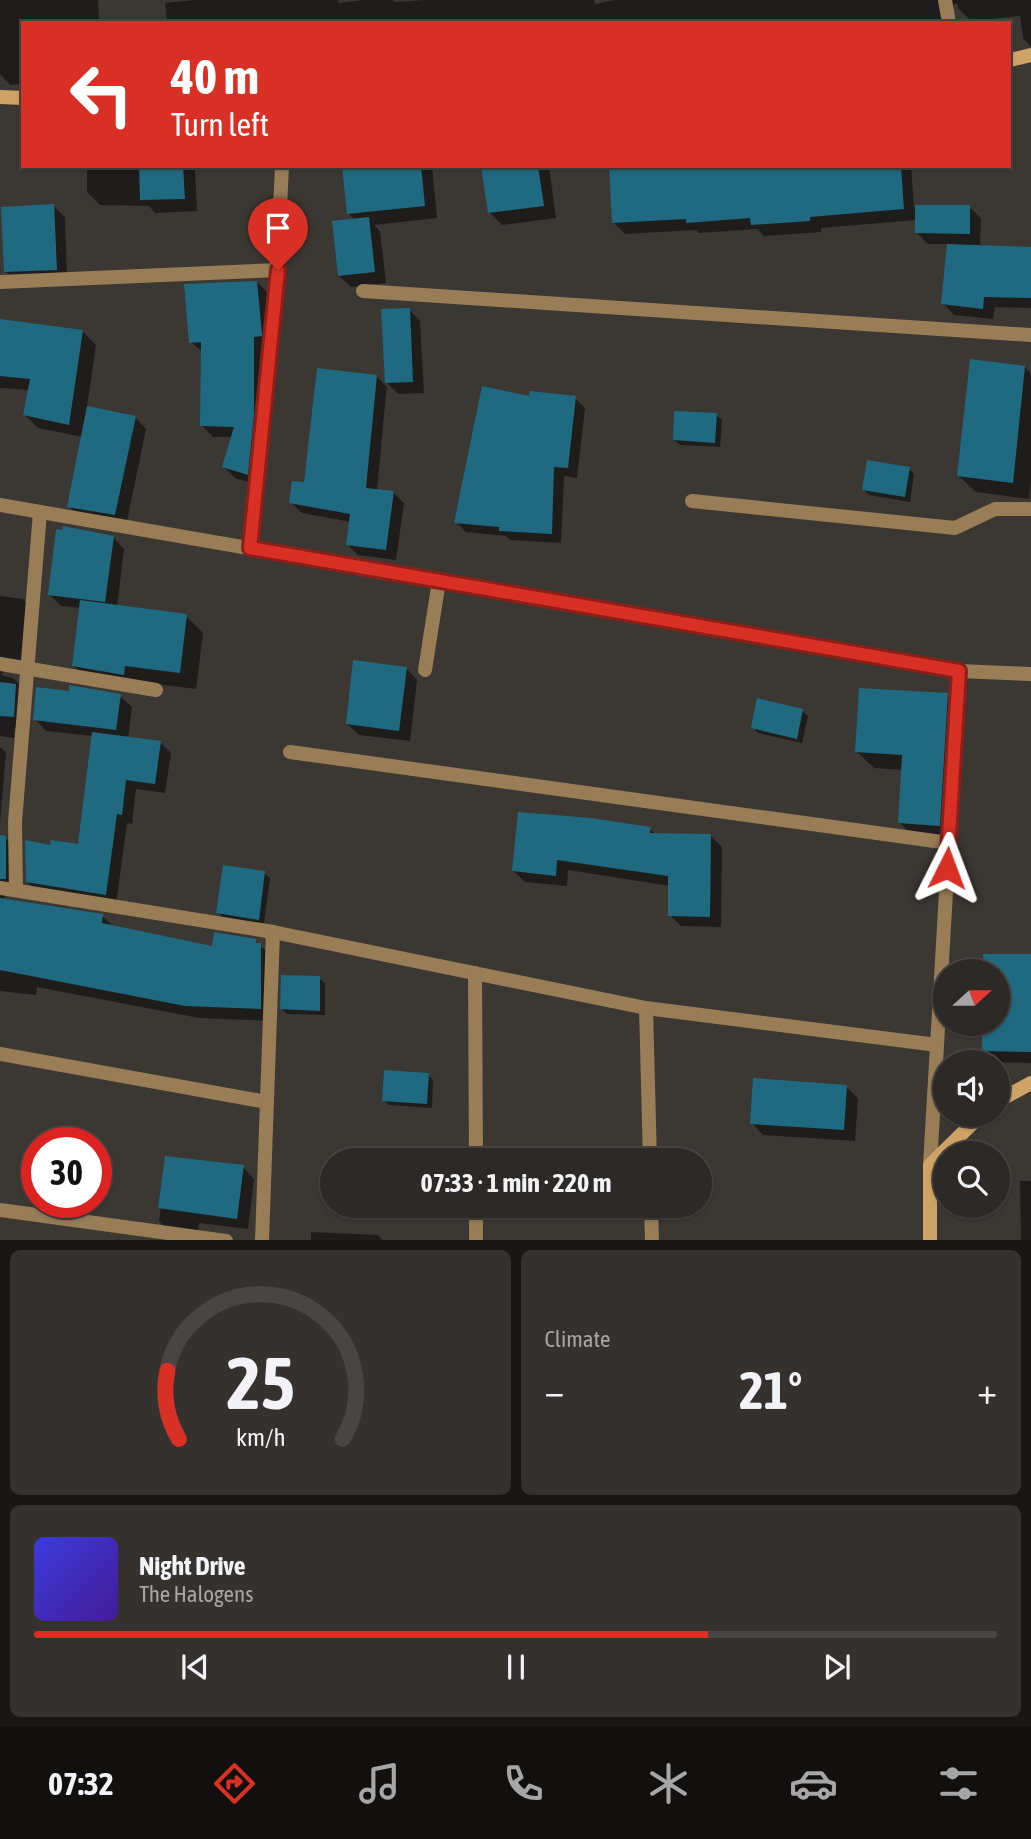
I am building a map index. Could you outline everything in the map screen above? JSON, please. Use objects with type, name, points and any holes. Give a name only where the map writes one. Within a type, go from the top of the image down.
[{"type":"street","points":[[945,0],[949,21]]},
{"type":"street","points":[[1011,60],[1031,55]]},
{"type":"street","points":[[0,97],[21,97]]},
{"type":"street","points":[[250,548],[278,270],[282,168]]},
{"type":"street","points":[[0,282],[278,270]]},
{"type":"street","points":[[363,291],[1031,335]]},
{"type":"street","points":[[692,501],[955,528],[995,509],[1031,509]]},
{"type":"street","points":[[0,505],[959,671],[1031,674]]},
{"type":"street","points":[[16,890],[7,820],[28,668],[40,512]]},
{"type":"street","points":[[425,670],[439,581]]},
{"type":"street","points":[[0,664],[156,690]]},
{"type":"street","points":[[930,1240],[930,1166],[959,671]]},
{"type":"street","points":[[290,752],[948,843]]},
{"type":"street","points":[[0,888],[273,932],[646,1008],[937,1045]]},
{"type":"street","points":[[262,1240],[273,932]]},
{"type":"street","points":[[475,974],[476,1148]]},
{"type":"street","points":[[646,1008],[650,1148]]},
{"type":"street","points":[[0,1054],[267,1102]]},
{"type":"street","points":[[1010,1094],[1031,1083]]},
{"type":"street","points":[[930,1166],[969,1127]]},
{"type":"street","points":[[0,1210],[219,1240]]},
{"type":"street","points":[[476,1218],[476,1240]]},
{"type":"street","points":[[651,1218],[652,1240]]},
{"type":"building","points":[[139,168],[183,168],[185,199],[140,200]]},
{"type":"building","points":[[342,168],[421,168],[425,206],[347,214]]},
{"type":"building","points":[[481,168],[538,168],[544,206],[488,213]]},
{"type":"building","points":[[609,168],[901,168],[904,209],[810,217],[810,221],[751,225],[750,218],[686,223],[686,219],[612,223]]},
{"type":"building","points":[[54,204],[57,270],[4,272],[1,207]]},
{"type":"building","points":[[915,205],[970,205],[970,234],[915,233]]},
{"type":"building","points":[[369,217],[375,272],[338,276],[332,221]]},
{"type":"building","points":[[947,244],[1031,247],[1031,298],[984,297],[983,309],[941,304]]},
{"type":"building","points":[[257,281],[262,336],[254,337],[254,414],[248,475],[222,467],[234,427],[200,426],[201,342],[189,343],[184,284]]},
{"type":"building","points":[[410,308],[413,382],[385,383],[381,309]]},
{"type":"building","points":[[0,319],[83,330],[69,425],[23,415],[30,379],[0,376]]},
{"type":"building","points":[[970,359],[1025,366],[1013,483],[957,476]]},
{"type":"building","points":[[317,368],[377,375],[366,488],[394,491],[386,550],[346,545],[350,514],[289,503],[292,481],[304,482]]},
{"type":"building","points":[[482,386],[529,396],[530,391],[576,396],[568,468],[554,467],[552,534],[499,531],[499,527],[454,523]]},
{"type":"building","points":[[87,406],[136,416],[115,515],[67,507]]},
{"type":"building","points":[[674,411],[717,413],[715,443],[673,440]]},
{"type":"building","points":[[867,460],[910,467],[905,497],[862,490]]},
{"type":"building","points":[[63,526],[114,536],[105,602],[48,595],[56,529],[62,530]]},
{"type":"building","points":[[80,600],[187,614],[180,673],[125,666],[124,675],[72,666]]},
{"type":"building","points":[[353,660],[407,667],[399,731],[346,724]]},
{"type":"building","points":[[0,682],[16,684],[14,717],[0,716]]},
{"type":"building","points":[[69,685],[121,694],[116,730],[33,720],[36,687],[69,691]]},
{"type":"building","points":[[859,688],[948,693],[940,826],[898,823],[902,755],[855,752]]},
{"type":"building","points":[[757,698],[803,709],[797,739],[751,728]]},
{"type":"building","points":[[92,732],[161,741],[155,784],[126,780],[122,815],[117,814],[106,895],[26,882],[25,840],[50,845],[51,840],[78,844]]},
{"type":"building","points":[[518,812],[591,818],[651,827],[650,833],[711,834],[710,917],[668,916],[668,876],[557,860],[556,876],[512,871]]},
{"type":"building","points":[[0,835],[6,836],[6,879],[0,879]]},
{"type":"building","points":[[223,865],[265,871],[259,920],[216,913]]},
{"type":"building","points":[[0,898],[103,914],[102,923],[212,946],[214,932],[256,939],[256,943],[261,943],[261,1009],[185,1006],[0,970]]},
{"type":"building","points":[[983,954],[1031,954],[1031,1052],[982,1050],[982,1036],[1010,1036],[1010,959],[983,959]]},
{"type":"building","points":[[281,975],[320,976],[320,1011],[280,1009]]},
{"type":"building","points":[[384,1070],[429,1073],[427,1104],[382,1101]]},
{"type":"building","points":[[753,1078],[847,1085],[844,1130],[750,1124]]},
{"type":"building","points":[[165,1156],[244,1165],[237,1219],[158,1208]]},
{"type":"route","points":[[278,270],[250,548],[959,671],[947,868]]}]
